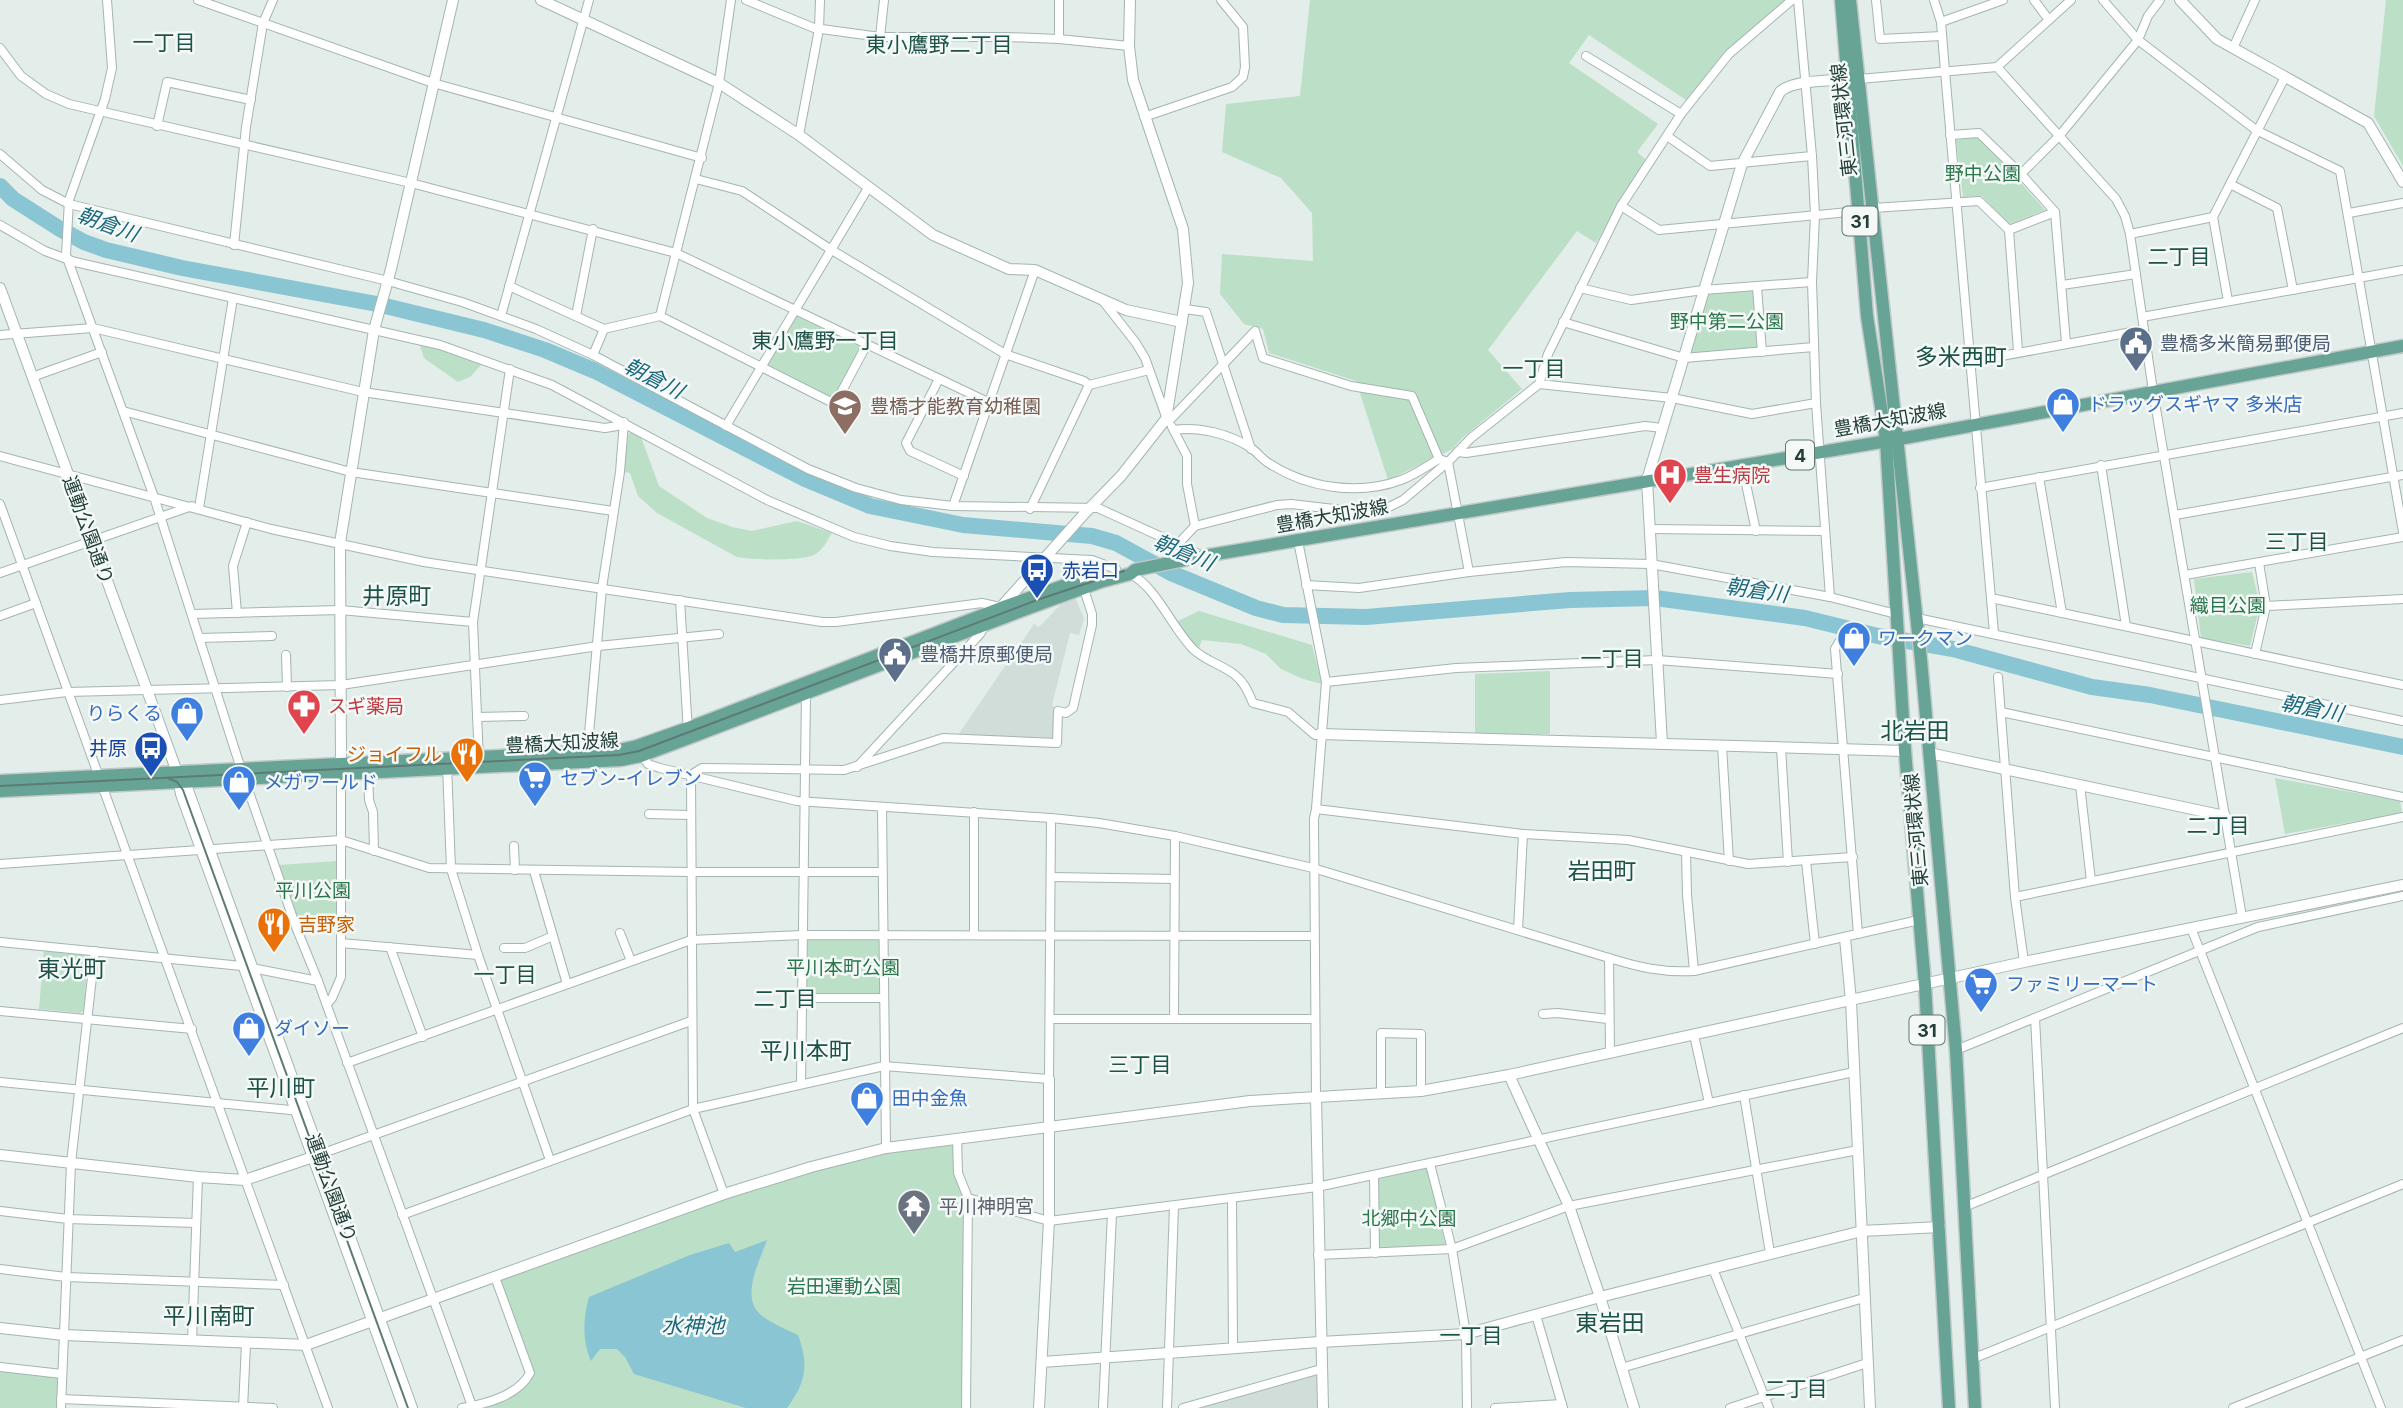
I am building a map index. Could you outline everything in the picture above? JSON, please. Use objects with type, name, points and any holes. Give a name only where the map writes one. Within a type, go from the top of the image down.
[{"type":"main road","name":"東三河環状線","points":[[1841,0],[1873,208],[1893,440],[1921,657],[1956,1050],[1975,1408]]},
{"type":"main road","name":"東三河環状線","points":[[1850,0],[1859,211],[1867,316],[1893,440],[1898,652],[1925,985],[1949,1408]]},
{"type":"main road","name":"豊橋大知波線","points":[[688,733],[1001,608],[1133,572],[1200,557],[1893,440],[2403,346]]},
{"type":"main road","name":"豊橋大知波線","points":[[0,781],[180,779],[587,757],[639,751],[806,693],[986,624],[1116,569],[1128,567],[1133,572]]},
{"type":"main road","name":"豊橋大知波線","points":[[341,769],[368,773],[447,764]]},
{"type":"main road","name":"豊橋大知波線","points":[[0,791],[101,781]]},
{"type":"street","points":[[107,0],[112,68],[69,207],[67,257],[161,517],[215,689],[296,927],[327,1004],[472,1406]]},
{"type":"street","points":[[198,0],[433,83],[702,158]]},
{"type":"street","points":[[234,245],[251,100],[264,23],[273,0]]},
{"type":"street","points":[[327,1004],[341,977],[340,543],[374,328],[387,283],[453,0]]},
{"type":"street","points":[[541,0],[719,82],[799,135],[933,235],[1009,268],[1035,270],[1126,310],[1182,322]]},
{"type":"street","points":[[501,316],[589,0]]},
{"type":"street","points":[[660,316],[702,158],[719,82],[731,0]]},
{"type":"street","points":[[746,0],[818,29],[880,37],[1059,39],[1129,46]]},
{"type":"street","points":[[799,135],[818,29],[820,0]]},
{"type":"street","points":[[880,37],[884,0]]},
{"type":"street","points":[[1059,0],[1059,39]]},
{"type":"street","points":[[1130,0],[1129,46],[1133,80],[1183,229],[1188,283],[1169,423]]},
{"type":"street","points":[[1144,117],[1232,87],[1243,77],[1243,27],[1221,0]]},
{"type":"street","points":[[1169,423],[1231,439],[1251,449],[1285,473],[1306,482],[1328,486],[1383,486],[1405,479],[1458,452],[1471,438],[1539,384],[1548,354],[1621,206],[1681,114],[1730,54],[1792,0]]},
{"type":"street","points":[[1798,0],[1812,156],[1816,403],[1830,597]]},
{"type":"street","points":[[1876,0],[1880,39],[1942,36]]},
{"type":"street","points":[[1934,0],[1941,22],[1994,633]]},
{"type":"street","points":[[1941,22],[2003,0]]},
{"type":"street","points":[[2034,0],[2049,20]]},
{"type":"street","points":[[1662,743],[1647,480],[1742,164],[1782,89],[1805,83],[1997,67],[2071,0]]},
{"type":"street","points":[[2104,0],[2138,40],[2256,130],[2340,171],[2371,351],[2398,476],[2403,535],[2185,575]]},
{"type":"street","points":[[2021,174],[2060,135],[2138,40],[2148,16],[2160,0]]},
{"type":"street","points":[[2180,0],[2217,39],[2368,123],[2403,182]]},
{"type":"street","points":[[2233,48],[2255,0]]},
{"type":"street","points":[[0,48],[21,76],[46,94],[69,104],[411,183],[676,253],[990,403]]},
{"type":"street","points":[[1586,56],[1681,114]]},
{"type":"street","points":[[1997,67],[2116,200],[2125,216],[2130,234],[2152,391],[2165,454],[2242,917]]},
{"type":"street","points":[[2228,301],[2213,217],[2285,77]]},
{"type":"street","points":[[157,126],[167,82],[251,100]]},
{"type":"street","points":[[1950,135],[1979,133],[2055,212],[2066,343]]},
{"type":"street","points":[[1667,136],[1710,166],[1812,156]]},
{"type":"street","points":[[0,154],[42,190],[69,207],[462,302],[536,329],[593,355],[808,469],[856,488],[901,500],[953,506],[1087,511],[1098,509],[1178,544],[1200,557]]},
{"type":"street","points":[[696,179],[742,191],[1005,354],[1089,385],[1149,370]]},
{"type":"street","points":[[2230,184],[2277,208],[2293,290]]},
{"type":"street","points":[[726,426],[868,188]]},
{"type":"street","points":[[1873,208],[1979,201],[2008,230],[2018,351]]},
{"type":"street","points":[[2349,214],[2403,204]]},
{"type":"street","points":[[1621,206],[1659,229],[1859,211]]},
{"type":"street","points":[[2008,230],[2055,212]]},
{"type":"street","points":[[2130,234],[2213,217]]},
{"type":"street","points":[[0,225],[45,251],[233,298],[440,345],[552,384],[767,500],[855,537],[890,546],[933,552],[1092,559],[1116,569]]},
{"type":"street","points":[[576,316],[593,229]]},
{"type":"street","points":[[953,506],[1035,270]]},
{"type":"street","points":[[2142,317],[2403,271]]},
{"type":"street","points":[[2062,285],[2136,274]]},
{"type":"street","points":[[1580,288],[1631,300],[1703,290],[1812,282]]},
{"type":"street","points":[[509,286],[604,329],[660,316],[835,404],[867,344]]},
{"type":"street","points":[[1757,287],[1762,352]]},
{"type":"street","name":"運動公園通り","points":[[0,288],[299,1111],[376,1320],[412,1408]]},
{"type":"street","points":[[195,507],[211,433],[233,298]]},
{"type":"street","points":[[1103,301],[1136,343],[1169,423],[1186,456],[1186,484],[1195,526]]},
{"type":"street","points":[[1185,309],[1206,312],[1251,449]]},
{"type":"street","points":[[1563,322],[1684,358],[1814,347]]},
{"type":"street","points":[[0,334],[93,328],[363,392],[605,428],[624,422]]},
{"type":"street","points":[[593,355],[604,329]]},
{"type":"street","points":[[1969,362],[2143,330]]},
{"type":"street","points":[[857,767],[980,634],[1087,511],[1255,331],[1263,358],[1351,386],[1412,396],[1444,461],[1459,513],[1469,572]]},
{"type":"street","points":[[32,377],[102,352]]},
{"type":"street","points":[[479,762],[473,621],[510,369]]},
{"type":"street","points":[[939,379],[906,443],[910,451],[964,476]]},
{"type":"street","points":[[1539,384],[1672,398],[1752,414],[1816,403]]},
{"type":"street","points":[[1030,509],[1089,385]]},
{"type":"street","points":[[123,411],[351,472],[613,511]]},
{"type":"street","points":[[1980,488],[2403,413]]},
{"type":"street","points":[[587,757],[602,587],[620,472],[624,422]]},
{"type":"street","points":[[1458,452],[1645,426],[1662,428]]},
{"type":"street","points":[[0,456],[247,522],[424,562],[836,622],[982,603],[1001,608]]},
{"type":"street","points":[[1178,544],[1195,526],[1277,505],[1351,511],[1387,508],[1413,493],[1444,461]]},
{"type":"street","points":[[1742,465],[1756,531]]},
{"type":"street","points":[[2101,465],[2126,626]]},
{"type":"street","points":[[2175,515],[2398,476]]},
{"type":"street","points":[[2039,477],[2062,613]]},
{"type":"street","points":[[0,573],[195,507]]},
{"type":"street","points":[[1,508],[328,1408]]},
{"type":"street","points":[[237,613],[233,566],[247,522]]},
{"type":"street","points":[[1649,529],[1825,531]]},
{"type":"street","points":[[1298,541],[1326,682],[1314,819],[1313,868],[1322,1408]]},
{"type":"street","points":[[1307,584],[1359,588],[1469,572],[1566,562],[1652,568],[1830,597],[1896,616]]},
{"type":"street","points":[[2255,653],[2266,606],[2259,562]]},
{"type":"street","points":[[1133,572],[1195,652],[1235,674],[1248,689],[1253,702],[1288,712],[1315,735],[1905,751]]},
{"type":"street","points":[[691,775],[702,768],[844,770],[943,738],[1057,743],[1058,711],[1066,713],[1073,708],[1092,625],[1092,614],[1082,584]]},
{"type":"street","points":[[1991,598],[2403,685]]},
{"type":"street","points":[[2266,606],[2403,599]]},
{"type":"street","points":[[680,600],[688,733]]},
{"type":"street","points":[[0,616],[36,603]]},
{"type":"street","points":[[192,614],[340,610],[473,621]]},
{"type":"street","points":[[1917,619],[1994,633],[2403,721]]},
{"type":"street","points":[[0,700],[67,692],[341,685],[597,646],[719,634]]},
{"type":"street","points":[[199,638],[272,636]]},
{"type":"street","points":[[1839,642],[1835,649],[1858,934]]},
{"type":"street","points":[[286,655],[287,687]]},
{"type":"street","points":[[1326,682],[1456,668],[1657,660],[1838,674]]},
{"type":"street","points":[[1998,677],[2015,897],[2024,962]]},
{"type":"street","points":[[801,1084],[806,693]]},
{"type":"street","points":[[2001,712],[2403,797]]},
{"type":"street","points":[[477,717],[524,716]]},
{"type":"street","points":[[1722,746],[1729,861]]},
{"type":"street","points":[[1781,748],[1788,862]]},
{"type":"street","points":[[639,751],[648,764],[804,802],[1051,817],[1099,822],[1175,836],[1313,868],[1659,971],[1694,971],[1919,920]]},
{"type":"street","points":[[1929,753],[2225,816]]},
{"type":"street","points":[[447,764],[451,869],[478,955],[550,1160]]},
{"type":"street","points":[[368,773],[374,850]]},
{"type":"street","points":[[691,775],[693,1109],[724,1194]]},
{"type":"street","points":[[2080,785],[2091,881]]},
{"type":"street","points":[[882,807],[886,1148]]},
{"type":"street","points":[[1316,809],[1523,834],[1628,840],[1748,864],[1853,857]]},
{"type":"street","points":[[974,812],[974,935]]},
{"type":"street","points":[[649,814],[691,815]]},
{"type":"street","points":[[1039,1408],[1049,1221],[1051,817]]},
{"type":"street","points":[[2015,897],[2403,817]]},
{"type":"street","points":[[1518,930],[1523,834]]},
{"type":"street","points":[[1174,1018],[1175,836]]},
{"type":"street","points":[[0,864],[341,840],[429,868],[882,872]]},
{"type":"street","points":[[514,846],[515,870]]},
{"type":"street","points":[[1686,852],[1694,971]]},
{"type":"street","points":[[1807,861],[1815,944]]},
{"type":"street","points":[[534,871],[567,984]]},
{"type":"street","points":[[1051,877],[1174,879]]},
{"type":"street","points":[[0,1328],[64,1335],[306,1345],[724,1194],[811,1167],[886,1148],[1250,1101],[1421,1091],[1509,1075],[2024,962],[2403,885]]},
{"type":"street","points":[[1956,1050],[2259,928],[2403,896]]},
{"type":"street","points":[[2191,928],[2381,1408]]},
{"type":"street","points":[[621,933],[631,961]]},
{"type":"street","points":[[347,1063],[691,940],[802,935],[1314,936]]},
{"type":"street","points":[[503,948],[525,948],[553,936]]},
{"type":"street","points":[[1845,938],[1851,1001],[1870,1408]]},
{"type":"street","points":[[0,942],[247,967],[318,981]]},
{"type":"street","points":[[341,943],[478,955]]},
{"type":"street","points":[[390,947],[423,1037]]},
{"type":"street","points":[[95,951],[71,1163],[61,1404],[273,1408]]},
{"type":"street","points":[[1609,958],[1609,1053]]},
{"type":"street","points":[[801,998],[884,998]]},
{"type":"street","points":[[0,1011],[191,1029]]},
{"type":"street","points":[[1543,1014],[1558,1013],[1608,1019]]},
{"type":"street","points":[[1050,1018],[1315,1019]]},
{"type":"street","points":[[2035,1018],[2054,1408]]},
{"type":"street","points":[[0,1155],[245,1180],[691,1021]]},
{"type":"street","points":[[1964,1207],[2403,1028]]},
{"type":"street","points":[[1381,1094],[1381,1033],[1421,1034],[1421,1091]]},
{"type":"street","points":[[1695,1035],[1709,1103]]},
{"type":"street","points":[[402,1215],[693,1109],[884,1066],[1049,1079]]},
{"type":"street","points":[[968,1198],[1049,1221],[1317,1187],[1854,1072]]},
{"type":"street","points":[[1509,1075],[1569,1206],[1634,1408]]},
{"type":"street","points":[[0,1082],[299,1111]]},
{"type":"street","points":[[1744,1096],[1770,1253]]},
{"type":"street","points":[[957,1138],[958,1173],[968,1198],[966,1408]]},
{"type":"street","points":[[1318,1255],[1452,1249],[1569,1206],[1857,1150]]},
{"type":"street","points":[[1430,1164],[1452,1249],[1466,1334],[1467,1408]]},
{"type":"street","points":[[1374,1176],[1375,1253]]},
{"type":"street","points":[[192,1341],[198,1177]]},
{"type":"street","points":[[1972,1359],[2403,1184]]},
{"type":"street","points":[[1232,1199],[1233,1348]]},
{"type":"street","points":[[1167,1408],[1174,1206]]},
{"type":"street","points":[[0,1211],[68,1219],[196,1223]]},
{"type":"street","points":[[1103,1408],[1112,1213]]},
{"type":"street","points":[[1042,1362],[1466,1334],[1862,1231],[1940,1227]]},
{"type":"street","points":[[0,1269],[66,1277],[284,1285]]},
{"type":"street","points":[[1713,1269],[1769,1408]]},
{"type":"street","points":[[462,1408],[502,1398],[527,1379],[530,1373],[495,1277]]},
{"type":"street","points":[[1621,1368],[1864,1298]]},
{"type":"street","points":[[1495,1408],[1562,1406],[1536,1315]]},
{"type":"street","name":"運動公園通り","points":[[376,1320],[404,1408]]},
{"type":"street","points":[[2233,1408],[2403,1340]]},
{"type":"street","points":[[243,1407],[246,1344]]},
{"type":"street","points":[[1730,1408],[1867,1363]]},
{"type":"street","points":[[0,1367],[62,1374]]},
{"type":"street","points":[[1182,1408],[1321,1369]]},
{"type":"shaded area","points":[[1075,597],[1084,619],[1079,635],[1070,633],[1052,705],[1056,709],[1053,738],[958,735],[1034,624],[1039,627],[1066,599]]},
{"type":"shaded area","points":[[1314,1375],[1317,1377],[1318,1408],[1196,1408]]},
{"type":"green space","points":[[1310,0],[1788,0],[1727,52],[1686,100],[1589,35],[1569,63],[1658,124],[1637,152],[1646,160],[1596,243],[1577,231],[1488,350],[1522,389],[1462,438],[1453,449],[1388,480],[1356,381],[1269,353],[1263,329],[1244,324],[1220,294],[1222,254],[1313,261],[1312,213],[1281,178],[1222,152],[1226,104],[1300,96]]},
{"type":"green space","points":[[2386,0],[2403,0],[2403,166],[2374,116]]},
{"type":"green space","name":"野中公園","points":[[1980,137],[2045,210],[2009,224],[1982,196],[1963,197],[1956,140]]},
{"type":"green space","name":"野中第二公園","points":[[1757,287],[1762,352],[1684,358],[1703,290]]},
{"type":"green space","points":[[795,310],[867,344],[835,404],[761,367]]},
{"type":"green space","points":[[419,343],[446,348],[482,364],[470,377],[458,382],[424,358]]},
{"type":"green space","points":[[633,432],[641,437],[659,486],[707,518],[752,531],[797,521],[832,533],[820,551],[808,557],[737,557],[657,513],[638,496],[630,473],[624,472],[628,434]]},
{"type":"green space","name":"織目公園","points":[[2252,572],[2260,605],[2250,646],[2201,638],[2194,579]]},
{"type":"green space","points":[[1199,611],[1312,645],[1322,684],[1281,669],[1266,654],[1241,644],[1202,640],[1198,650],[1176,622]]},
{"type":"green space","points":[[1550,671],[1550,734],[1475,734],[1475,674]]},
{"type":"green space","points":[[2275,778],[2400,801],[2402,813],[2285,834]]},
{"type":"green space","name":"平川公園","points":[[337,861],[337,914],[300,926],[279,865]]},
{"type":"green space","name":"平川本町公園","points":[[808,936],[876,937],[882,945],[884,998],[801,998],[802,941]]},
{"type":"green space","points":[[44,947],[86,951],[88,955],[84,1010],[80,1013],[39,1009]]},
{"type":"green space","name":"岩田運動公園","points":[[957,1138],[965,1193],[966,1408],[466,1408],[502,1398],[530,1373],[495,1277],[811,1167]]},
{"type":"green space","name":"北郷中公園","points":[[1428,1168],[1446,1247],[1379,1250],[1378,1179]]},
{"type":"green space","points":[[0,1370],[57,1377],[57,1408],[0,1408]]},
{"type":"water","name":"水神池","points":[[767,1240],[752,1287],[754,1306],[768,1320],[798,1335],[804,1355],[802,1381],[787,1408],[746,1408],[634,1374],[625,1357],[617,1349],[600,1349],[591,1361],[584,1329],[589,1297],[690,1255],[729,1243],[735,1252]]},
{"type":"waterway","name":"朝倉川","points":[[0,186],[13,199],[60,229],[106,250],[182,268],[377,304],[484,330],[545,350],[595,371],[803,478],[870,506],[963,525],[1092,536],[1116,543],[1171,573],[1256,608],[1283,615],[1366,617],[1570,600],[1655,598],[1805,618],[1878,636],[1953,649],[2092,687],[2150,695],[2403,747]]},
{"type":"tram line","points":[[0,786],[619,755],[639,751],[1037,600],[1124,571]]},
{"type":"tram line","points":[[168,778],[177,782],[183,790],[408,1408]]},
{"type":"place","name":"豊橋多米簡易郵便局","points":[[2136,373]]},
{"type":"place","name":"ドラッグスギヤマ 多米店","points":[[2063,434]]},
{"type":"place","name":"豊橋才能教育幼稚園","points":[[845,436]]},
{"type":"place","name":"豊生病院","points":[[1670,505]]},
{"type":"place","name":"赤岩口","points":[[1037,600]]},
{"type":"place","name":"ワークマン","points":[[1854,668]]},
{"type":"place","name":"豊橋井原郵便局","points":[[895,684]]},
{"type":"place","name":"スギ薬局","points":[[304,736]]},
{"type":"place","name":"りらくる","points":[[187,743]]},
{"type":"place","name":"井原","points":[[151,778]]},
{"type":"place","name":"ジョイフル","points":[[467,784]]},
{"type":"place","name":"セブン-イレブン","points":[[535,808]]},
{"type":"place","name":"メガワールド","points":[[239,812]]},
{"type":"place","name":"吉野家","points":[[274,954]]},
{"type":"place","name":"ファミリーマート","points":[[1981,1014]]},
{"type":"place","name":"ダイソー","points":[[249,1058]]},
{"type":"place","name":"田中金魚","points":[[867,1128]]},
{"type":"place","name":"平川神明宮","points":[[914,1236]]},
{"type":"district","name":"一丁目","points":[[164,42]]},
{"type":"district","name":"東小鷹野二丁目","points":[[939,44]]},
{"type":"district","name":"二丁目","points":[[2179,256]]},
{"type":"district","name":"東小鷹野一丁目","points":[[825,340]]},
{"type":"district","name":"多米西町","points":[[1961,357]]},
{"type":"district","name":"一丁目","points":[[1534,368]]},
{"type":"district","name":"三丁目","points":[[2297,541]]},
{"type":"district","name":"井原町","points":[[397,596]]},
{"type":"district","name":"一丁目","points":[[1612,658]]},
{"type":"district","name":"北岩田","points":[[1915,731]]},
{"type":"district","name":"二丁目","points":[[2218,825]]},
{"type":"district","name":"岩田町","points":[[1602,871]]},
{"type":"district","name":"東光町","points":[[72,969]]},
{"type":"district","name":"一丁目","points":[[505,974]]},
{"type":"district","name":"二丁目","points":[[785,998]]},
{"type":"district","name":"平川本町","points":[[806,1051]]},
{"type":"district","name":"三丁目","points":[[1140,1064]]},
{"type":"district","name":"平川町","points":[[281,1088]]},
{"type":"district","name":"平川南町","points":[[209,1316]]},
{"type":"district","name":"東岩田","points":[[1610,1323]]},
{"type":"district","name":"一丁目","points":[[1471,1335]]},
{"type":"district","name":"二丁目","points":[[1796,1388]]}]
